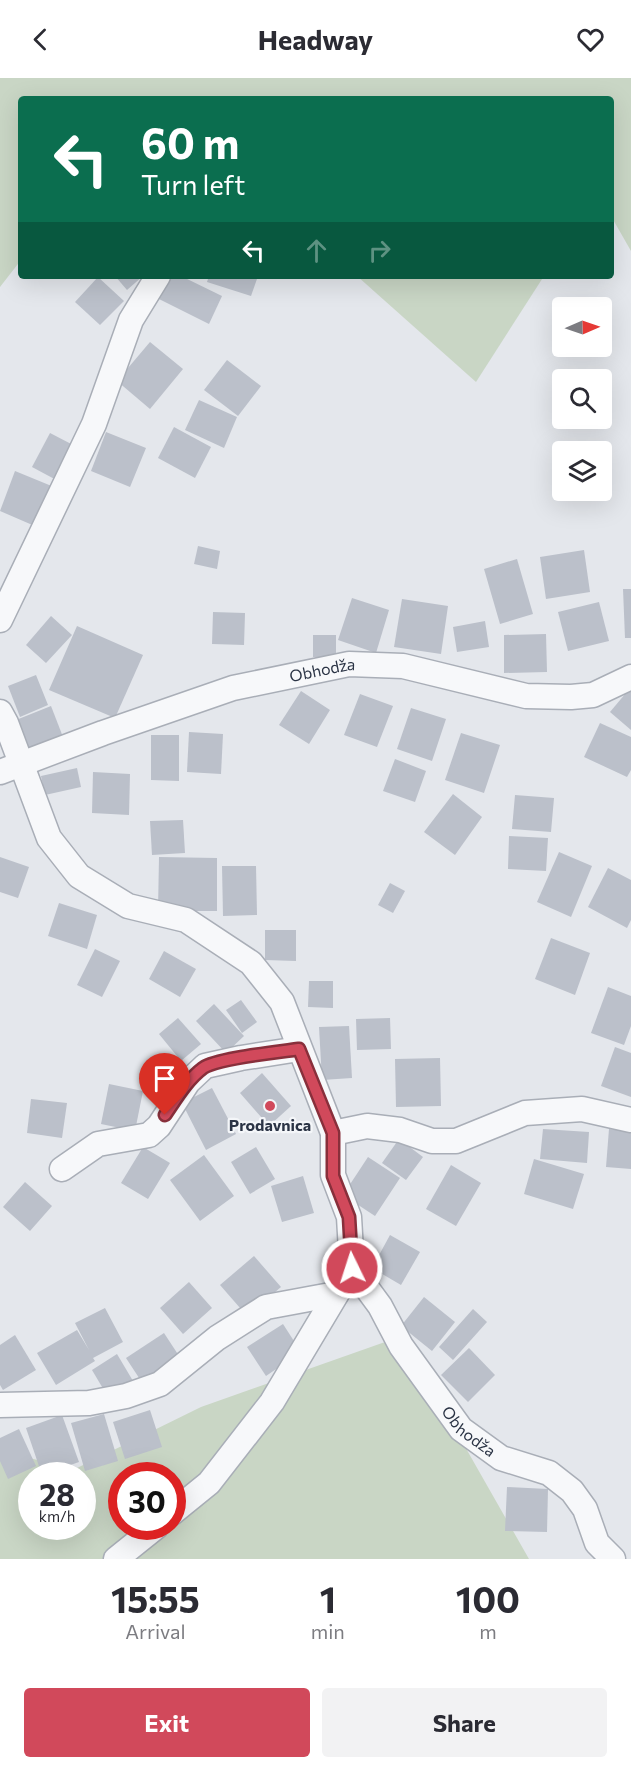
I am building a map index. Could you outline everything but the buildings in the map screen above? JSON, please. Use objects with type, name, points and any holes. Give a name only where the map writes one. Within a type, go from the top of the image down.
[{"type":"street","points":[[0,620],[94,424],[130,320],[156,279]]},
{"type":"street","name":"Obhodža","points":[[11,767],[233,688],[349,664],[403,666],[526,696],[592,695],[631,676]]},
{"type":"street","points":[[0,712],[6,723],[11,767],[49,838],[79,876],[128,906],[186,920],[251,963],[282,1002],[333,1133],[333,1176],[349,1217],[352,1268],[272,1402],[209,1483],[186,1502]]},
{"type":"street","points":[[62,1169],[98,1144],[150,1135],[159,1126],[188,1082],[205,1066],[299,1049]]},
{"type":"street","points":[[333,1133],[367,1126],[400,1130],[432,1141],[456,1141],[525,1113],[582,1109],[631,1120]]},
{"type":"street","name":"Obhodža","points":[[352,1268],[380,1306],[402,1346],[461,1429],[501,1458],[549,1473],[572,1491],[585,1509],[597,1543],[613,1559]]},
{"type":"street","points":[[0,1405],[89,1403],[126,1396],[160,1383],[218,1338],[266,1307],[336,1294]]},
{"type":"street","points":[[116,1559],[140,1540]]},
{"type":"green space","points":[[0,78],[631,78],[631,251],[614,221],[614,96],[18,96],[18,264],[0,287]]},
{"type":"green space","points":[[360,279],[542,279],[476,382]]},
{"type":"green space","points":[[402,1336],[529,1559],[0,1559],[0,1451],[46,1462],[18,1462],[18,1540],[96,1540],[96,1462],[89,1462],[201,1407]]},
{"type":"place","name":"Prodavnica","points":[[270,1106]]},
{"type":"route","points":[[165,1115],[188,1082],[205,1066],[299,1049],[333,1133],[333,1176],[349,1217],[352,1268]]}]
